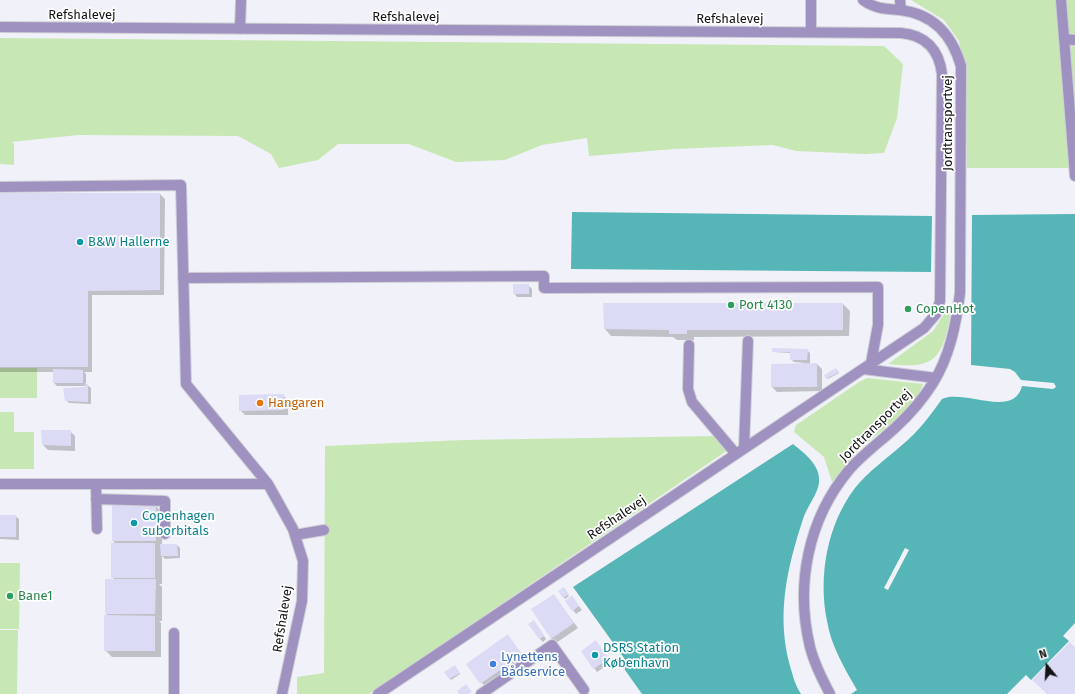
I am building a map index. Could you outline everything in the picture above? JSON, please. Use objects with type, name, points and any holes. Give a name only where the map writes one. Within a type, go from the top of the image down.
[{"type":"street","points":[[240,29],[241,0]]},
{"type":"street","points":[[811,0],[811,32]]},
{"type":"street","name":"Jordtransportvej","points":[[830,694],[810,648],[804,619],[803,590],[811,541],[820,516],[838,485],[850,469],[898,426],[920,401],[936,378],[951,345],[957,321],[960,294],[961,66],[956,49],[940,27],[918,14],[900,5],[884,10],[870,5],[863,0]]},
{"type":"street","points":[[1061,0],[1072,104],[1075,176]]},
{"type":"street","name":"Refshalevej","points":[[0,27],[811,32],[912,34],[929,44],[936,52],[940,62],[940,301],[936,314],[924,328],[378,694]]},
{"type":"street","points":[[1064,39],[1075,40]]},
{"type":"street","name":"Refshalevej","points":[[0,187],[181,185],[186,384],[268,484],[294,529],[303,561],[302,601],[282,694]]},
{"type":"street","points":[[183,278],[544,276],[544,288],[878,287],[878,325],[867,366],[936,378]]},
{"type":"street","points":[[740,451],[748,341]]},
{"type":"street","points":[[689,345],[688,389],[692,402],[740,451]]},
{"type":"street","points":[[0,484],[268,484]]},
{"type":"street","points":[[96,484],[97,529]]},
{"type":"street","points":[[96,499],[165,500],[165,534]]},
{"type":"street","points":[[295,535],[324,530]]},
{"type":"street","points":[[174,633],[174,694]]},
{"type":"street","points":[[480,694],[552,645],[584,690]]},
{"type":"green space","points":[[911,0],[1075,0],[1075,168],[967,168],[966,80],[959,41],[944,20]]},
{"type":"green space","points":[[0,38],[884,46],[903,64],[897,118],[884,153],[865,154],[796,151],[773,145],[674,149],[589,156],[587,138],[542,145],[505,160],[456,162],[409,144],[338,144],[318,160],[279,168],[271,154],[238,136],[78,135],[11,142],[14,143],[14,165],[0,164]]},
{"type":"green space","points":[[946,311],[951,311],[945,340],[935,357],[927,362],[917,365],[888,364],[933,331]]},
{"type":"green space","points":[[0,368],[37,368],[37,398],[0,398]]},
{"type":"green space","points":[[867,378],[923,384],[919,394],[904,412],[858,451],[832,482],[824,457],[794,432],[796,425]]},
{"type":"green space","points":[[0,412],[14,412],[14,432],[34,432],[34,469],[0,469]]},
{"type":"green space","points":[[715,436],[728,450],[369,694],[297,694],[297,677],[324,673],[325,446],[463,440]]},
{"type":"green space","name":"Bane1","points":[[0,563],[20,563],[19,629],[0,629]]},
{"type":"green space","points":[[0,630],[18,630],[17,694],[0,694]]},
{"type":"water","points":[[572,212],[932,216],[931,272],[571,269]]},
{"type":"water","points":[[1075,214],[1075,623],[1063,636],[1069,641],[1031,680],[1026,675],[1007,694],[851,694],[857,690],[839,657],[832,639],[824,604],[827,552],[831,534],[845,502],[860,482],[913,435],[942,399],[963,397],[987,401],[1009,401],[1017,396],[1022,386],[1053,389],[1056,387],[1054,383],[1021,380],[1015,372],[1010,369],[971,365],[972,215]]},
{"type":"water","points":[[793,444],[815,465],[819,477],[818,487],[797,537],[785,592],[784,628],[786,647],[793,677],[801,694],[642,694],[625,670],[624,658],[573,587]]},
{"type":"pier","points":[[905,548],[909,550],[888,590],[884,588]]},
{"type":"building","name":"B&W Hallerne","points":[[0,193],[160,193],[160,290],[88,291],[88,367],[0,367]]},
{"type":"building","points":[[513,284],[529,284],[529,294],[513,294]]},
{"type":"building","points":[[603,303],[843,303],[843,330],[687,330],[687,334],[669,334],[669,330],[604,329]]},
{"type":"building","points":[[772,348],[808,349],[807,360],[790,360],[790,352],[772,352]]},
{"type":"building","points":[[817,363],[817,387],[771,387],[771,364]]},
{"type":"building","points":[[836,368],[839,372],[826,379],[824,375]]},
{"type":"building","points":[[53,369],[83,370],[83,383],[53,383]]},
{"type":"building","points":[[85,383],[88,384],[88,402],[65,401],[63,388],[85,387]]},
{"type":"building","points":[[284,394],[284,410],[239,411],[239,395]]},
{"type":"building","points":[[41,430],[71,430],[71,446],[42,445]]},
{"type":"building","name":"Copenhagen suborbitals","points":[[112,505],[156,505],[156,541],[112,541]]},
{"type":"building","points":[[0,515],[16,515],[16,537],[0,537]]},
{"type":"building","points":[[111,543],[155,543],[155,578],[111,578]]},
{"type":"building","points":[[160,544],[177,544],[178,556],[161,556]]},
{"type":"building","points":[[105,579],[156,579],[155,614],[105,614]]},
{"type":"building","points":[[564,587],[569,594],[563,598],[558,591]]},
{"type":"building","points":[[554,594],[574,623],[551,639],[531,609]]},
{"type":"building","points":[[572,595],[579,606],[572,611],[565,601]]},
{"type":"building","points":[[104,615],[155,616],[155,651],[104,651]]},
{"type":"building","points":[[534,620],[544,636],[539,639],[528,624]]},
{"type":"building","points":[[508,634],[522,655],[480,684],[466,664]]},
{"type":"building","name":"DSRS Station København","points":[[596,640],[609,659],[593,669],[581,651]]},
{"type":"building","points":[[1070,642],[1075,647],[1075,694],[1047,694],[1032,680]]},
{"type":"building","points":[[455,665],[460,673],[449,679],[444,672]]},
{"type":"building","points":[[466,684],[472,692],[468,694],[459,694],[457,691]]},
{"type":"place","name":"B&W Hallerne","points":[[80,242]]},
{"type":"place","name":"Port 4130","points":[[731,305]]},
{"type":"place","name":"CopenHot","points":[[908,309]]},
{"type":"place","name":"Hangaren","points":[[260,403]]},
{"type":"place","name":"Copenhagen suborbitals","points":[[134,523]]},
{"type":"place","name":"Bane1","points":[[10,596]]},
{"type":"place","name":"DSRS Station København","points":[[595,655]]},
{"type":"place","name":"Lynettens Bådservice","points":[[493,664]]}]
